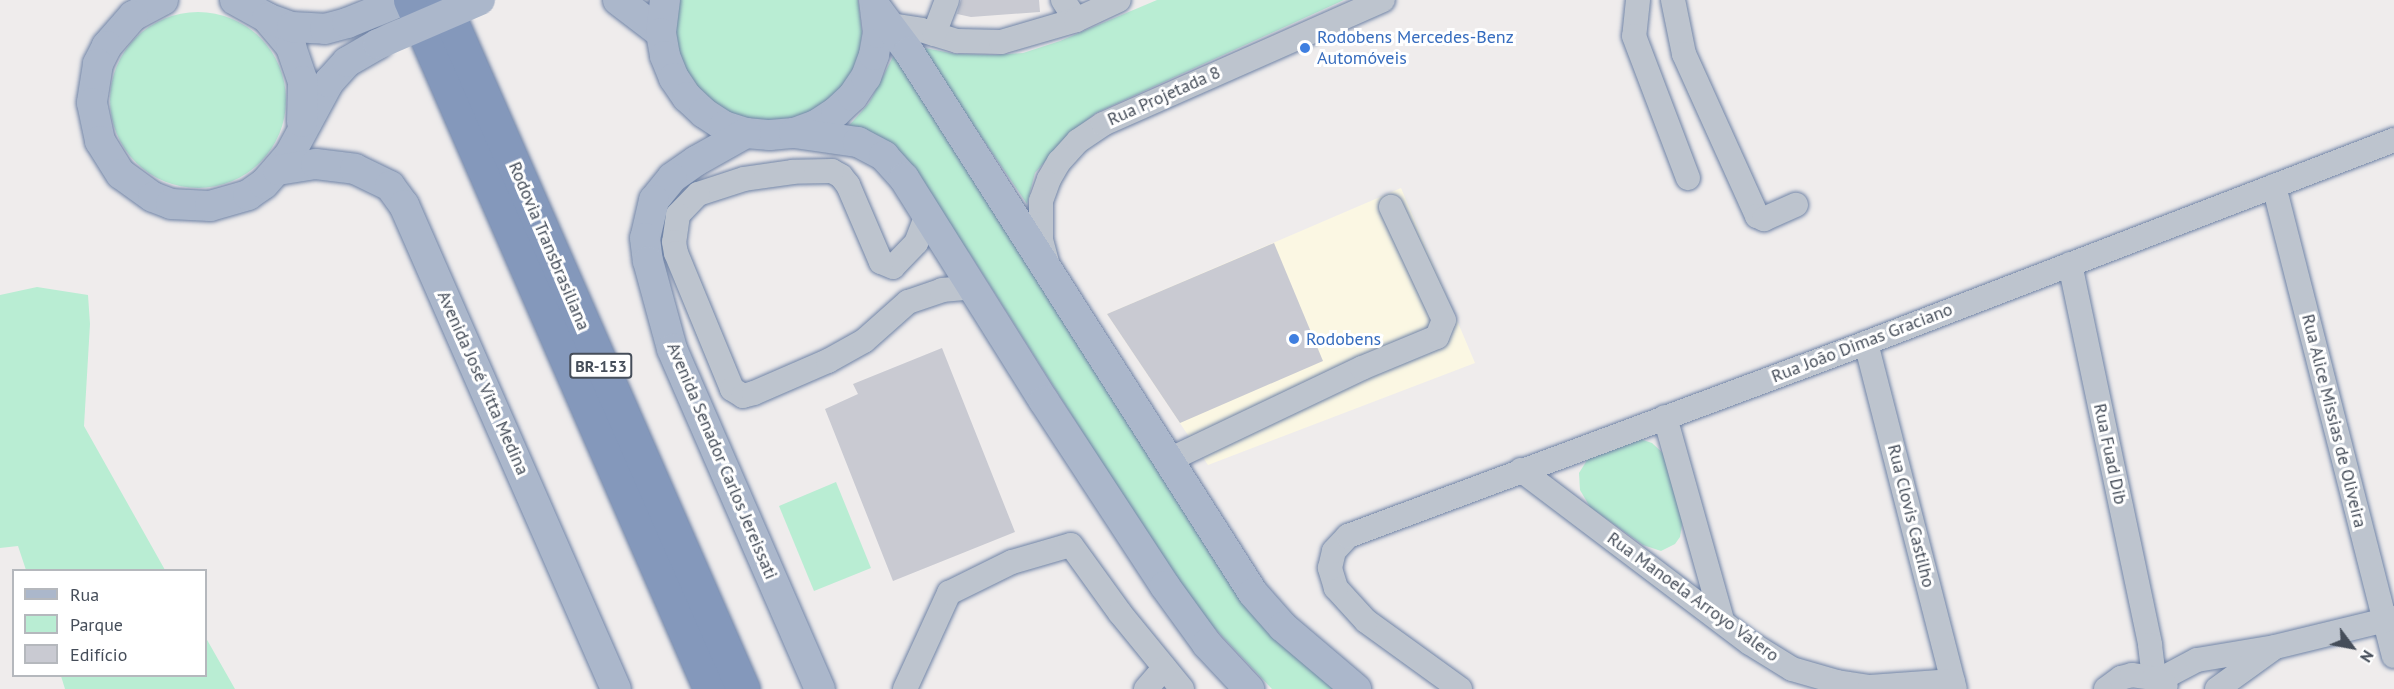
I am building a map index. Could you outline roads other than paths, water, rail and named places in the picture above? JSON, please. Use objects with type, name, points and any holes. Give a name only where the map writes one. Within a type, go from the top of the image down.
[{"type":"highway","name":"Rodovia Transbrasiliana","points":[[410,0],[710,689]]},
{"type":"highway","name":"Rodovia Transbrasiliana","points":[[442,0],[743,689]]},
{"type":"main road","points":[[163,0],[149,6],[126,23],[107,46],[98,64],[93,93],[94,122],[109,158],[121,174],[153,197],[190,207],[210,206],[248,195],[278,170],[329,82],[347,62],[378,44],[480,0]]},
{"type":"main road","points":[[235,0],[267,18],[292,27],[325,30],[367,16],[404,0]]},
{"type":"main road","points":[[618,0],[661,33]]},
{"type":"main road","points":[[665,0],[661,33],[665,56],[674,78],[687,97],[704,113],[724,126],[746,133],[770,135],[794,133],[858,142],[884,156],[904,178],[928,212],[1044,401],[1165,586],[1207,644],[1249,689]]},
{"type":"main road","points":[[880,12],[1049,270],[1167,461],[1253,593],[1283,627],[1356,689]]},
{"type":"main road","points":[[794,133],[826,119],[853,96],[866,77],[874,55],[880,12]]},
{"type":"main road","points":[[267,18],[291,46],[303,81],[305,100],[298,136]]},
{"type":"main road","name":"Avenida Senador Carlos Jereissati","points":[[746,133],[672,178],[654,200],[645,238],[648,261],[672,349],[820,689]]},
{"type":"main road","name":"Avenida José Vitta Medina","points":[[278,170],[316,164],[355,169],[390,186],[404,205],[616,689]]},
{"type":"street","points":[[934,34],[947,0]]},
{"type":"street","points":[[880,12],[957,41],[1001,42],[1070,10],[1119,0]]},
{"type":"street","name":"Rua Projetada 8","points":[[1049,270],[1041,240],[1041,201],[1049,179],[1059,162],[1078,141],[1102,124],[1383,0]]},
{"type":"street","points":[[1638,0],[1634,36],[1688,178]]},
{"type":"street","points":[[1673,0],[1684,54],[1756,216],[1764,219],[1796,205]]},
{"type":"street","name":"Rua João Dimas Graciano","points":[[1460,689],[1366,621],[1336,588],[1330,568],[1334,551],[1348,536],[1866,343],[2394,140]]},
{"type":"street","points":[[928,212],[916,243],[893,267],[880,262],[848,185],[841,176],[832,171],[793,171],[744,179],[698,194],[678,215],[674,242],[676,253],[732,389],[743,396],[754,393],[828,362],[864,341],[908,302],[942,290],[975,287]]},
{"type":"street","name":"Rua Alice Missias de Oliveira","points":[[2274,186],[2389,619],[2394,656]]},
{"type":"street","points":[[1167,461],[1362,368],[1437,337],[1444,320],[1391,207]]},
{"type":"street","name":"Rua Fuad Dib","points":[[2070,264],[2150,645],[2133,683]]},
{"type":"street","name":"Rua Clovis Castilho","points":[[1866,343],[1954,685]]},
{"type":"street","points":[[1665,417],[1722,620]]},
{"type":"street","name":"Rua Manoela Arroyo Valero","points":[[1521,470],[1750,643],[1792,669],[1837,682],[1870,687],[1954,685]]},
{"type":"street","points":[[905,689],[949,593],[1012,562],[1071,545],[1120,613],[1182,689]]},
{"type":"street","points":[[2133,683],[2197,660],[2275,647],[2389,619]]},
{"type":"street","points":[[2217,689],[2275,647]]},
{"type":"street","points":[[1146,689],[1164,668]]},
{"type":"place","name":"Rodobens Mercedes-Benz Automóveis","points":[[1305,48]]},
{"type":"place","name":"Rodobens","points":[[1294,339]]}]
